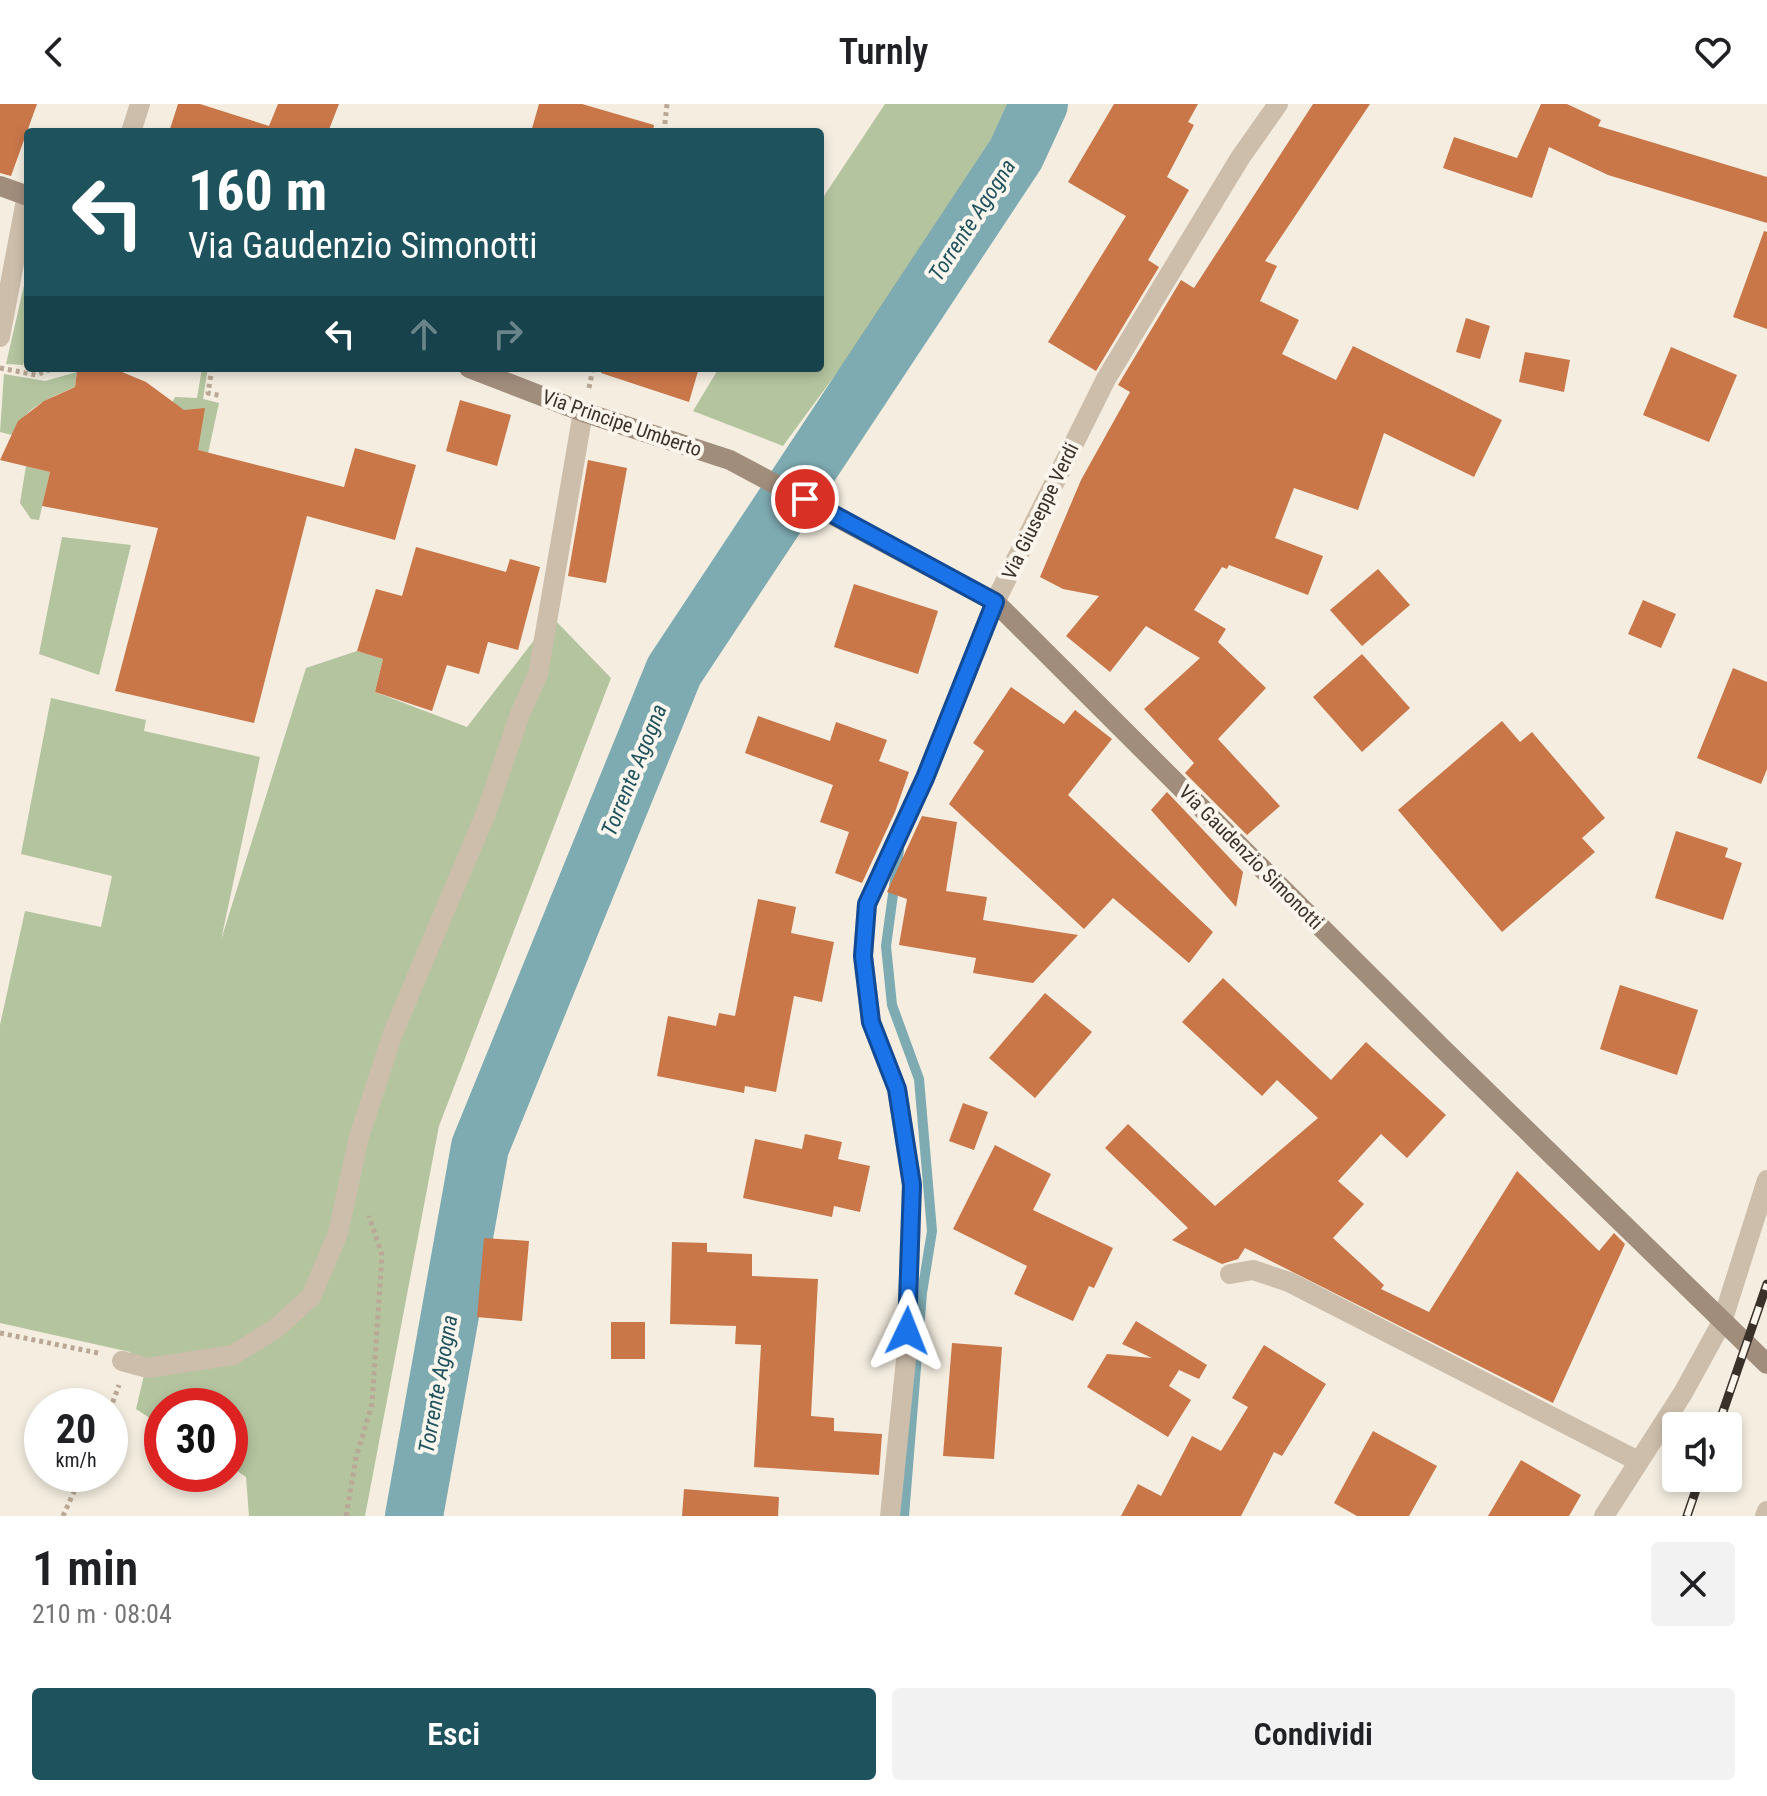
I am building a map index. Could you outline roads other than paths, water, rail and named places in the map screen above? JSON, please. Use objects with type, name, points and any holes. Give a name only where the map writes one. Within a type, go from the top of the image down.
[{"type":"street","points":[[132,128],[140,104]]},
{"type":"street","name":"Via Giuseppe Verdi","points":[[890,1516],[906,1360],[912,1185],[897,1089],[871,1022],[863,956],[867,904],[925,778],[995,602],[1113,367],[1232,172],[1278,104]]},
{"type":"street","points":[[0,186],[24,195]]},
{"type":"street","points":[[0,337],[24,212]]},
{"type":"street","name":"Via Principe Umberto","points":[[479,372],[583,412],[730,460]]},
{"type":"street","points":[[122,1361],[148,1368],[233,1355],[275,1329],[311,1297],[338,1233],[359,1137],[393,1033],[486,813],[520,714],[538,674],[583,412]]},
{"type":"street","name":"Via Gaudenzio Simonotti","points":[[730,460],[995,602],[1767,1364]]},
{"type":"street","points":[[1604,1516],[1636,1460],[1683,1393],[1722,1322],[1767,1180]]},
{"type":"street","points":[[1230,1274],[1253,1270],[1289,1282],[1636,1460]]},
{"type":"waterway","name":"Torrente Agogna","points":[[414,1516],[480,1147],[674,671],[1016,154],[1039,104]]},
{"type":"waterway","points":[[899,850],[886,946],[892,1005],[919,1079],[932,1231],[922,1293],[904,1516]]},
{"type":"railway","points":[[1723,1412],[1767,1284]]},
{"type":"railway","points":[[1687,1516],[1695,1492]]}]
